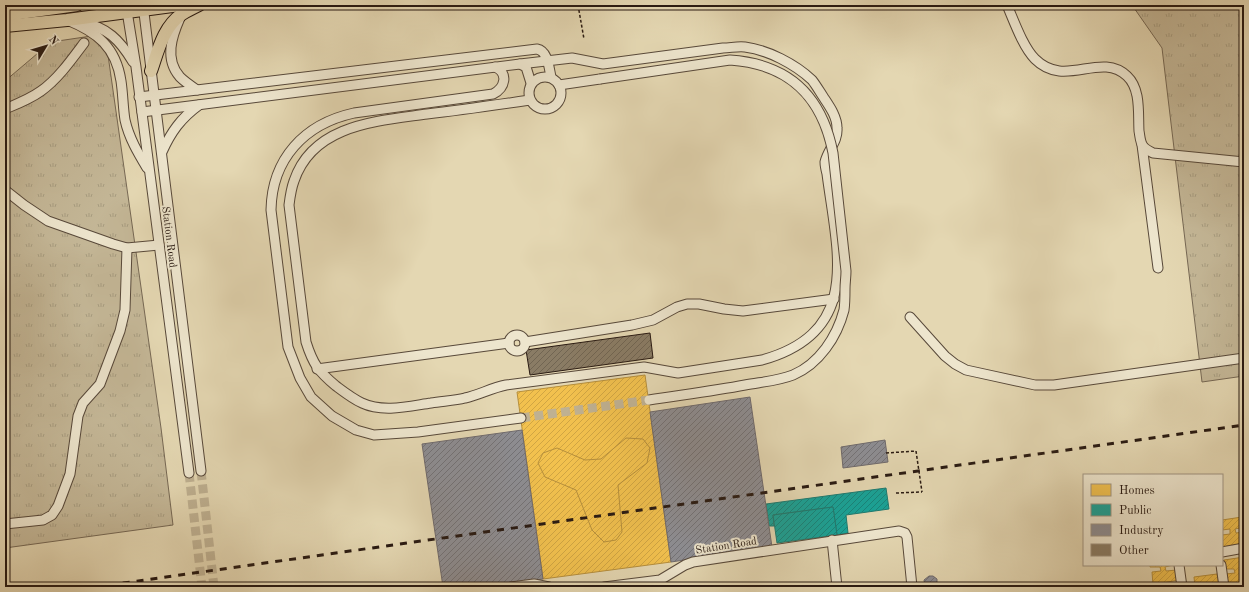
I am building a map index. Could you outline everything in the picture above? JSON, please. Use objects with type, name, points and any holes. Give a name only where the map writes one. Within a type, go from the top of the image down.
[{"type":"main road","points":[[5,15],[77,5]]},
{"type":"main road","points":[[5,26],[67,20],[127,9],[144,8],[181,10],[199,5]]},
{"type":"main road","points":[[151,71],[164,36],[181,10]]},
{"type":"street","points":[[1007,5],[1028,50],[1043,65],[1053,70],[1070,72],[1106,66],[1117,69],[1132,81],[1137,91],[1140,136],[1158,268]]},
{"type":"street","points":[[144,8],[201,471]]},
{"type":"street","name":"Station Road","points":[[127,9],[136,67],[189,472]]},
{"type":"street","points":[[181,10],[171,42],[170,52],[178,75],[197,90]]},
{"type":"street","points":[[67,20],[87,23],[112,35],[127,51],[136,67]]},
{"type":"street","points":[[67,20],[91,31],[108,47],[115,59],[121,79],[125,121],[135,147],[150,174]]},
{"type":"street","points":[[5,109],[42,91],[63,70],[84,43]]},
{"type":"street","points":[[142,112],[547,60],[572,58],[603,64],[724,48],[744,47],[763,51],[781,59],[802,72],[812,81],[832,110],[838,127],[837,138],[825,162],[838,259],[837,282],[834,299],[830,310],[822,323],[802,342],[789,350],[762,360],[678,373],[644,367],[506,385],[464,398],[382,408],[362,403],[343,392],[317,369],[306,342],[289,205],[294,180],[300,167],[309,154],[321,144],[334,135],[362,124],[530,100]]},
{"type":"street","points":[[139,98],[537,49],[541,50],[545,54],[551,78]]},
{"type":"street","points":[[559,85],[730,60],[760,64],[788,77],[808,95],[819,110],[830,137],[846,271],[846,299],[844,311],[833,338],[820,355],[806,368],[792,375],[776,380],[649,400]]},
{"type":"street","points":[[520,64],[526,67],[531,83],[528,93],[530,100],[536,106],[546,109],[551,108],[559,100],[561,95],[559,85],[551,78],[546,76],[540,77],[531,83]]},
{"type":"street","points":[[495,67],[498,68],[505,78],[497,92],[488,95],[354,113],[334,119],[322,125],[300,140],[287,155],[279,170],[274,186],[271,200],[271,210],[288,347],[300,378],[311,397],[332,416],[356,430],[374,435],[418,432],[521,418]]},
{"type":"street","points":[[162,153],[166,143],[179,122],[200,105]]},
{"type":"street","points":[[1142,145],[1146,150],[1152,153],[1244,162]]},
{"type":"street","points":[[5,190],[24,205],[48,220],[113,244],[127,248],[159,245]]},
{"type":"street","points":[[5,524],[43,520],[52,515],[58,506],[70,474],[78,416],[83,403],[100,384],[120,331],[125,310],[127,248]]},
{"type":"street","points":[[317,369],[509,343],[511,348],[515,351],[520,351],[524,347],[525,342],[632,325],[653,320],[677,307],[687,304],[699,304],[743,311],[834,299]]},
{"type":"street","points":[[910,318],[945,356],[966,370],[1035,384],[1073,382],[1244,358]]},
{"type":"street","name":"Station Road","points":[[604,587],[660,580],[693,562],[899,531],[906,537],[912,587]]},
{"type":"street","points":[[832,540],[837,587]]},
{"type":"street","points":[[1223,552],[1244,548]]},
{"type":"street","points":[[1179,566],[1182,587]]},
{"type":"street","points":[[1221,566],[1224,587]]},
{"type":"street","points":[[511,587],[534,584],[549,587]]},
{"type":"path","points":[[578,5],[584,38]]},
{"type":"path","points":[[886,453],[916,451],[922,492],[896,493]]},
{"type":"green space","points":[[1132,5],[1244,5],[1244,376],[1202,382],[1162,48]]},
{"type":"green space","points":[[105,34],[161,428],[173,525],[5,548],[5,81],[51,42]]},
{"type":"building: Homes","points":[[645,375],[671,562],[543,579],[517,392]]},
{"type":"building: Homes","points":[[626,438],[643,439],[650,448],[647,463],[618,485],[622,532],[616,540],[604,542],[592,530],[576,490],[545,477],[538,463],[543,453],[557,448],[585,460],[601,459]]},
{"type":"building: Homes","points":[[1242,517],[1244,527],[1235,529],[1236,533],[1244,532],[1244,543],[1223,547],[1223,535],[1230,534],[1230,529],[1223,530],[1223,520]]},
{"type":"building: Homes","points":[[1244,557],[1244,568],[1239,569],[1240,573],[1244,572],[1244,583],[1227,587],[1226,574],[1235,573],[1234,569],[1224,569],[1224,560]]},
{"type":"building: Homes","points":[[1169,566],[1165,567],[1166,571],[1177,570],[1178,580],[1153,585],[1152,572],[1161,571],[1160,567],[1150,567]]},
{"type":"building: Homes","points":[[1217,574],[1219,584],[1210,587],[1195,587],[1194,577]]},
{"type":"building: Homes","points":[[1178,582],[1179,587],[1155,587],[1155,586]]},
{"type":"building: Public","points":[[886,488],[889,509],[846,515],[848,533],[837,535],[833,507],[773,515],[774,526],[769,526],[766,504]]},
{"type":"building: Public","points":[[833,507],[837,535],[777,543],[773,515]]},
{"type":"building: Industry","points":[[750,397],[772,547],[671,562],[650,412]]},
{"type":"building: Industry","points":[[522,430],[543,579],[488,587],[443,587],[422,444]]},
{"type":"building: Industry","points":[[885,440],[888,462],[843,468],[841,447]]},
{"type":"building: Industry","points":[[929,576],[933,576],[937,579],[936,587],[925,587],[924,580]]},
{"type":"building: Other","points":[[650,333],[653,358],[530,375],[526,350]]},
{"type":"tunnel","points":[[521,418],[649,400]]},
{"type":"tunnel","points":[[201,471],[214,587]]},
{"type":"tunnel","points":[[189,473],[202,587]]},
{"type":"railway","points":[[95,587],[1244,425]]}]
